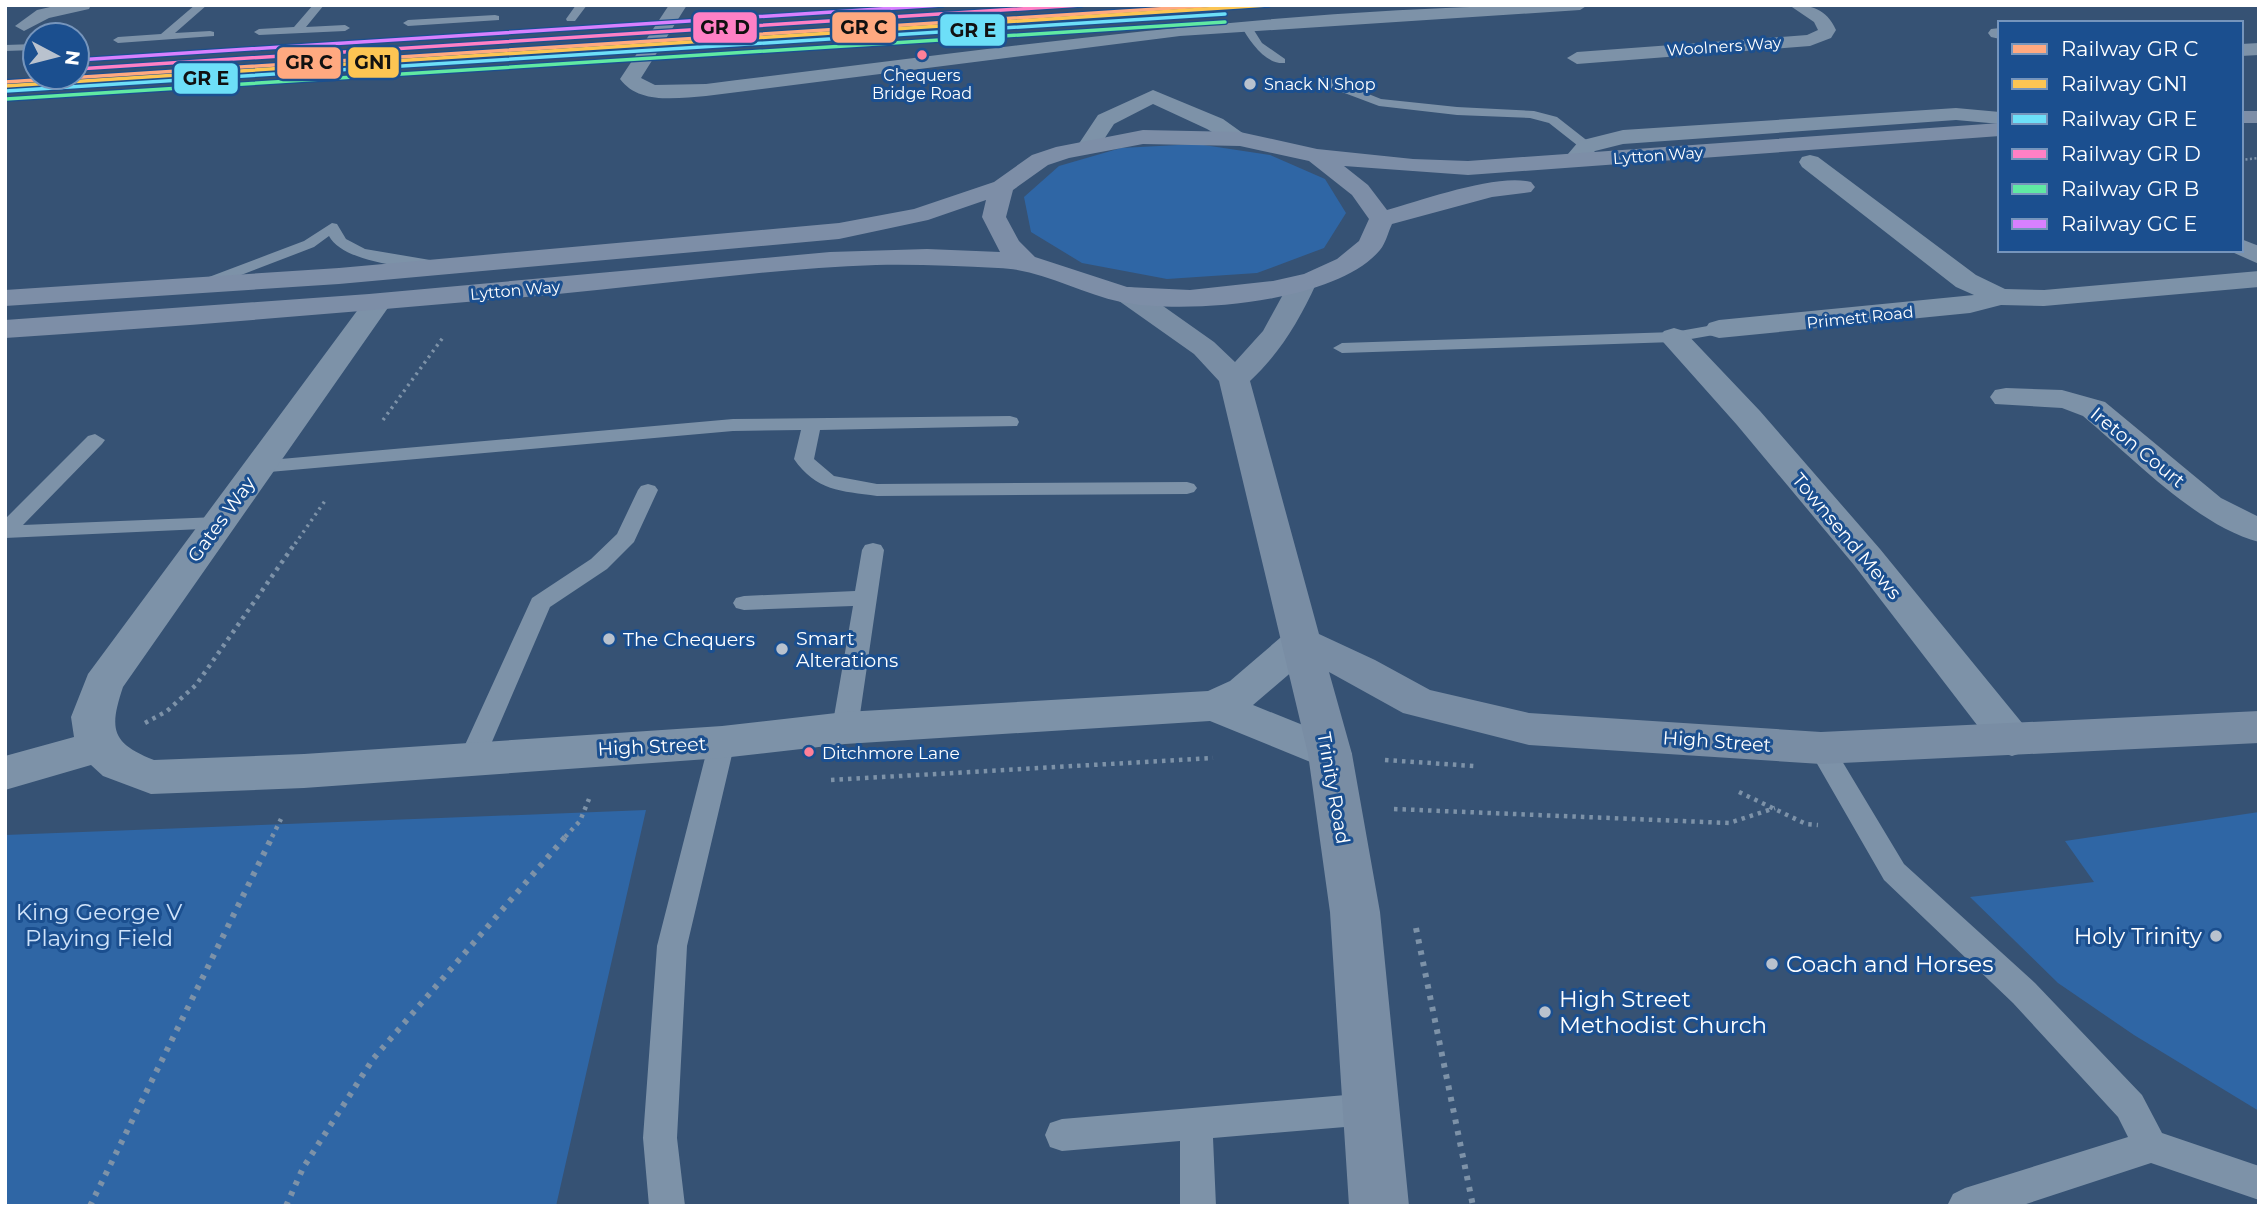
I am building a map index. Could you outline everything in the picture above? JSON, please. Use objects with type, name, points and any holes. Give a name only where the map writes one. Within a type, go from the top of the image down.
[{"type":"main road","name":"Lytton Way","points":[[5,298],[443,267],[839,231],[919,215],[1002,187],[1040,160],[1089,145],[1143,137],[1240,139],[1317,156],[1446,168],[1578,148],[1998,129]]},
{"type":"main road","name":"Lytton Way","points":[[1381,219],[1491,190],[1998,148]]},
{"type":"main road","name":"Lytton Way","points":[[5,329],[378,302],[905,255],[1026,262],[1096,288],[1129,295],[1176,298],[1238,296],[1302,284],[1332,273],[1361,255],[1380,228],[1381,219],[1360,190],[1317,156]]},
{"type":"main road","name":"Lytton Way","points":[[1002,187],[994,217],[1008,245],[1026,262]]},
{"type":"street","points":[[19,28],[43,14],[83,5]]},
{"type":"street","points":[[675,10],[634,70],[630,79],[636,85],[652,91],[679,92],[1129,36],[1580,5]]},
{"type":"street","name":"Woolners Way","points":[[1577,58],[1810,40],[1825,34],[1827,30],[1822,19],[1797,5]]},
{"type":"street","points":[[1129,36],[1145,52]]},
{"type":"street","points":[[1089,145],[1106,120],[1152,85],[1240,139]]},
{"type":"street","points":[[1578,148],[1623,137],[1968,114],[1998,118]]},
{"type":"street","name":"Primett Road","points":[[1810,162],[1966,281],[2000,297]]},
{"type":"street","points":[[2243,248],[2259,256]]},
{"type":"street","name":"Primett Road","points":[[1719,329],[1970,305],[2000,297],[2044,298],[2259,279]]},
{"type":"street","points":[[1234,379],[1262,355],[1288,316],[1302,284]]},
{"type":"street","name":"Trinity Road","points":[[1129,295],[1204,348],[1234,379],[1330,754],[1355,912],[1379,1206]]},
{"type":"street","name":"Gates Way","points":[[98,747],[92,717],[103,684],[378,302]]},
{"type":"street","name":"Townsend Mews","points":[[1674,337],[1710,374],[1867,557],[1973,695],[2012,740]]},
{"type":"street","name":"Ireton Court","points":[[2006,397],[2080,401],[2094,409],[2209,505],[2259,531]]},
{"type":"street","name":"High Street","points":[[98,747],[119,764],[151,777],[304,771],[722,742],[845,728],[1214,706],[1245,691],[1301,642],[1361,670],[1419,702],[1529,729],[1821,748],[2259,727]]},
{"type":"street","name":"High Street","points":[[1214,706],[1330,754]]},
{"type":"street","points":[[5,773],[98,747]]},
{"type":"lane","points":[[164,37],[202,5]]},
{"type":"lane","points":[[297,30],[320,5]]},
{"type":"lane","points":[[440,21],[451,5]]},
{"type":"lane","points":[[570,19],[582,5]]},
{"type":"lane","points":[[408,23],[495,19]]},
{"type":"lane","points":[[1246,26],[1258,45],[1281,61]]},
{"type":"lane","points":[[259,32],[345,28]]},
{"type":"lane","points":[[118,40],[209,34]]},
{"type":"lane","points":[[1322,80],[1379,102],[1457,111],[1507,111],[1553,120],[1578,148]]},
{"type":"lane","points":[[199,286],[299,248],[332,227],[340,242],[361,253],[443,267]]},
{"type":"lane","points":[[1342,348],[1674,337],[1719,329]]},
{"type":"lane","points":[[258,467],[733,425],[1010,422]]},
{"type":"lane","points":[[812,424],[804,459],[813,473],[833,483],[877,490],[1187,488]]},
{"type":"lane","points":[[5,532],[96,440]]},
{"type":"lane","points":[[472,758],[540,603],[600,564],[626,537],[648,490]]},
{"type":"lane","points":[[5,532],[217,523]]},
{"type":"lane","points":[[845,728],[873,550]]},
{"type":"lane","points":[[744,603],[866,598]]},
{"type":"lane","points":[[667,1206],[660,1138],[672,946],[722,742]]},
{"type":"lane","points":[[1821,748],[1894,872],[2024,993],[2130,1106],[2151,1146]]},
{"type":"lane","points":[[1062,1135],[1369,1109]]},
{"type":"lane","points":[[1196,1122],[1198,1206]]},
{"type":"lane","points":[[1965,1206],[2151,1146],[2259,1183]]},
{"type":"path","points":[[379,426],[449,330]]},
{"type":"path","points":[[98,747],[167,711],[196,685],[332,492]]},
{"type":"path","points":[[286,1206],[303,1168],[373,1059],[580,821],[609,748]]},
{"type":"path","points":[[90,1206],[304,771]]},
{"type":"path","points":[[1396,821],[1394,808],[1729,823],[1775,808]]},
{"type":"path","points":[[1415,921],[1473,1206]]},
{"type":"green space","points":[[1197,144],[1270,155],[1325,179],[1346,213],[1324,248],[1257,273],[1167,279],[1082,263],[1031,232],[1024,197],[1059,166],[1121,148]]},
{"type":"green space","name":"King George V Playing Field","points":[[646,810],[556,1206],[5,1206],[5,835]]},
{"type":"green space","points":[[2259,812],[2259,1111],[2134,1035],[2058,983],[1970,897],[2094,882],[2065,841]]},
{"type":"transit line","points":[[91,59],[942,5]]},
{"type":"transit line","points":[[91,68],[1081,5]]},
{"type":"transit line","points":[[5,82],[1220,5]]},
{"type":"transit line","points":[[6,91],[1225,14]]},
{"type":"transit line","points":[[6,99],[1225,22]]},
{"type":"rail line","name":"GN1","points":[[5,86],[1268,5]]},
{"type":"place","name":"Chequers Bridge Road","points":[[922,55]]},
{"type":"place","name":"Snack N Shop","points":[[1250,84]]},
{"type":"place","name":"The Chequers","points":[[609,639]]},
{"type":"place","name":"Smart Alterations","points":[[782,649]]},
{"type":"place","name":"Ditchmore Lane","points":[[809,752]]},
{"type":"place","name":"Holy Trinity","points":[[2216,936]]},
{"type":"place","name":"Coach and Horses","points":[[1772,964]]},
{"type":"place","name":"High Street Methodist Church","points":[[1545,1012]]}]
